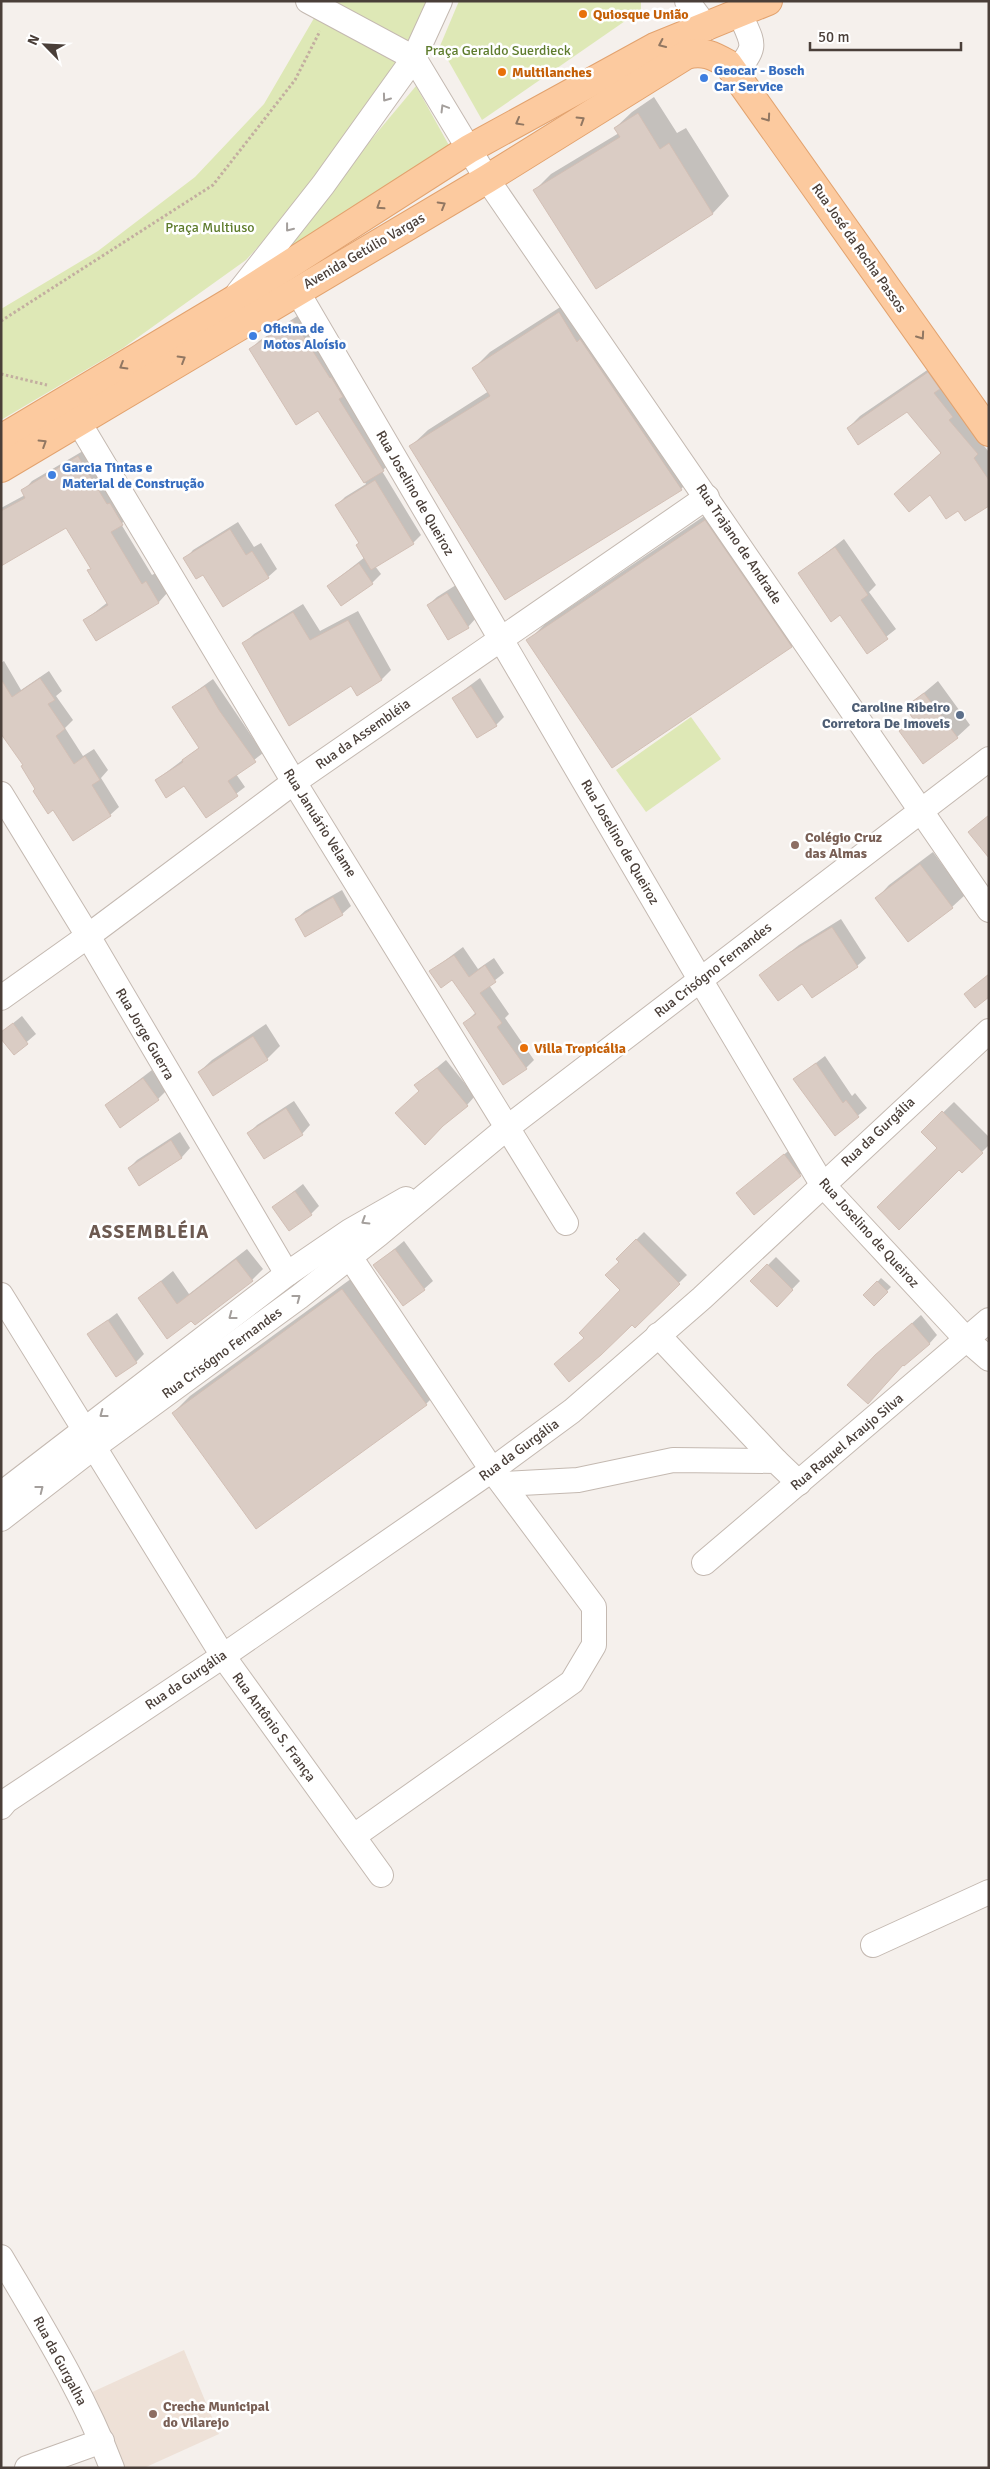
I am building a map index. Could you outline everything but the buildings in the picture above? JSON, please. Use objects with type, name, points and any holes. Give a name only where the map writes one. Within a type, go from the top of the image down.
[{"type":"main road","name":"Avenida Getúlio Vargas","points":[[1,439],[232,300],[469,150],[656,47],[707,28],[768,1]]},
{"type":"main road","name":"Avenida Getúlio Vargas","points":[[1,468],[487,178],[686,55],[696,52],[708,54],[732,69]]},
{"type":"main road","name":"Rua José da Rocha Passos","points":[[732,69],[989,432]]},
{"type":"street","points":[[308,1],[414,58]]},
{"type":"street","points":[[232,300],[323,185],[414,58],[440,1]]},
{"type":"street","points":[[687,1],[707,28]]},
{"type":"street","points":[[732,69],[751,53],[753,46],[740,14]]},
{"type":"street","name":"Rua Trajano de Andrade","points":[[414,58],[487,178],[989,910]]},
{"type":"street","name":"Rua Joselino de Queiroz","points":[[297,291],[822,1184],[966,1340],[989,1359]]},
{"type":"street","name":"Rua Januário Velame","points":[[78,421],[294,782],[566,1223]]},
{"type":"street","name":"Rua da Assembléia","points":[[1,998],[88,936],[294,782],[707,497]]},
{"type":"street","name":"Rua Crisógno Fernandes","points":[[1,1494],[89,1438],[350,1258],[508,1127],[701,981],[919,810],[989,759]]},
{"type":"street","name":"Rua Jorge Guerra","points":[[1,794],[88,936],[287,1274]]},
{"type":"street","name":"Rua da Gurgália","points":[[3,1801],[498,1477],[702,1298],[822,1184],[989,1031]]},
{"type":"street","name":"Rua Crisógno Fernandes","points":[[1,1519],[89,1438],[287,1274],[377,1213],[439,1183]]},
{"type":"street","points":[[350,1258],[498,1477],[594,1607],[594,1645],[572,1682],[354,1836]]},
{"type":"street","name":"Rua Antônio S. França","points":[[1,1295],[223,1656],[381,1875]]},
{"type":"street","name":"Rua Raquel Araujo Silva","points":[[704,1563],[989,1320]]},
{"type":"street","points":[[658,1335],[799,1483]]},
{"type":"street","points":[[498,1477],[578,1480],[673,1460],[776,1461]]},
{"type":"street","points":[[873,1945],[989,1892]]},
{"type":"street","name":"Rua da Gurgalha","points":[[1,2257],[35,2314],[102,2441],[112,2468]]},
{"type":"street","points":[[26,2468],[102,2441]]},
{"type":"path","points":[[1,320],[213,185],[296,80],[329,12]]},
{"type":"path","points":[[1,374],[18,376],[79,392]]},
{"type":"shaded area","name":"Creche Municipal do Vilarejo","points":[[184,2350],[219,2434],[144,2468],[119,2468],[88,2394]]},
{"type":"green space","name":"Praça Multiuso","points":[[324,1],[430,1],[415,42],[328,170],[246,260],[123,348],[1,420],[1,309],[98,251],[195,177],[264,104]]},
{"type":"green space","name":"Praça Geraldo Suerdieck","points":[[459,1],[641,1],[641,10],[482,120],[440,46]]},
{"type":"green space","points":[[416,86],[451,149],[264,268]]},
{"type":"green space","points":[[691,717],[721,759],[646,812],[616,770]]},
{"type":"place","name":"Quiosque União","points":[[583,14]]},
{"type":"place","name":"Multilanches","points":[[502,72]]},
{"type":"place","name":"Geocar - Bosch Car Service","points":[[704,78]]},
{"type":"place","name":"Oficina de Motos Aloísio","points":[[253,336]]},
{"type":"place","name":"Garcia Tintas e Material de Construção","points":[[52,475]]},
{"type":"place","name":"Caroline Ribeiro Corretora De Imoveis","points":[[960,715]]},
{"type":"place","name":"Colégio Cruz das Almas","points":[[795,845]]},
{"type":"place","name":"Villa Tropicália","points":[[524,1048]]},
{"type":"place","name":"Creche Municipal do Vilarejo","points":[[153,2414]]},
{"type":"district","name":"ASSEMBLÉIA","points":[[149,1232]]}]
